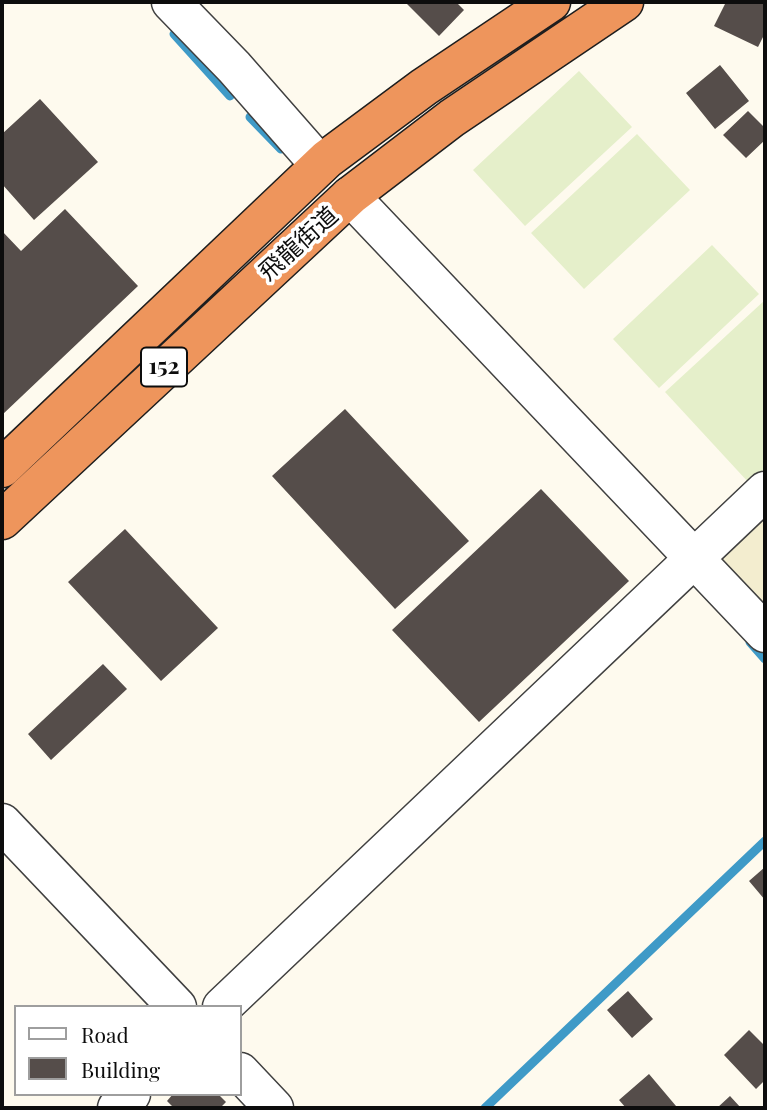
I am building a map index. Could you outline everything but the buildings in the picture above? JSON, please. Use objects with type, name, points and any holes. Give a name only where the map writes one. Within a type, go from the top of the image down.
[{"type":"highway","name":"飛龍街道","points":[[2,468],[310,174],[424,86],[551,2]]},
{"type":"highway","name":"飛龍街道","points":[[2,520],[200,333],[341,206],[452,118],[624,2]]},
{"type":"street","points":[[171,2],[234,67],[310,174]]},
{"type":"street","points":[[341,206],[682,571],[765,633]]},
{"type":"street","points":[[224,1005],[765,491]]},
{"type":"street","points":[[2,823],[175,1005]]},
{"type":"street","points":[[242,1074],[274,1108]]},
{"type":"shaded area","points":[[765,507],[765,616],[711,559]]},
{"type":"green space","points":[[579,71],[632,127],[525,226],[473,170]]},
{"type":"green space","points":[[637,134],[690,190],[584,289],[531,233]]},
{"type":"green space","points":[[712,245],[759,294],[659,388],[613,339]]},
{"type":"green space","points":[[765,300],[765,468],[749,483],[665,392]]},
{"type":"waterway","points":[[174,34],[230,96]]},
{"type":"waterway","points":[[250,117],[281,149]]},
{"type":"waterway","points":[[750,642],[765,659]]},
{"type":"waterway","points":[[485,1108],[765,841]]}]
